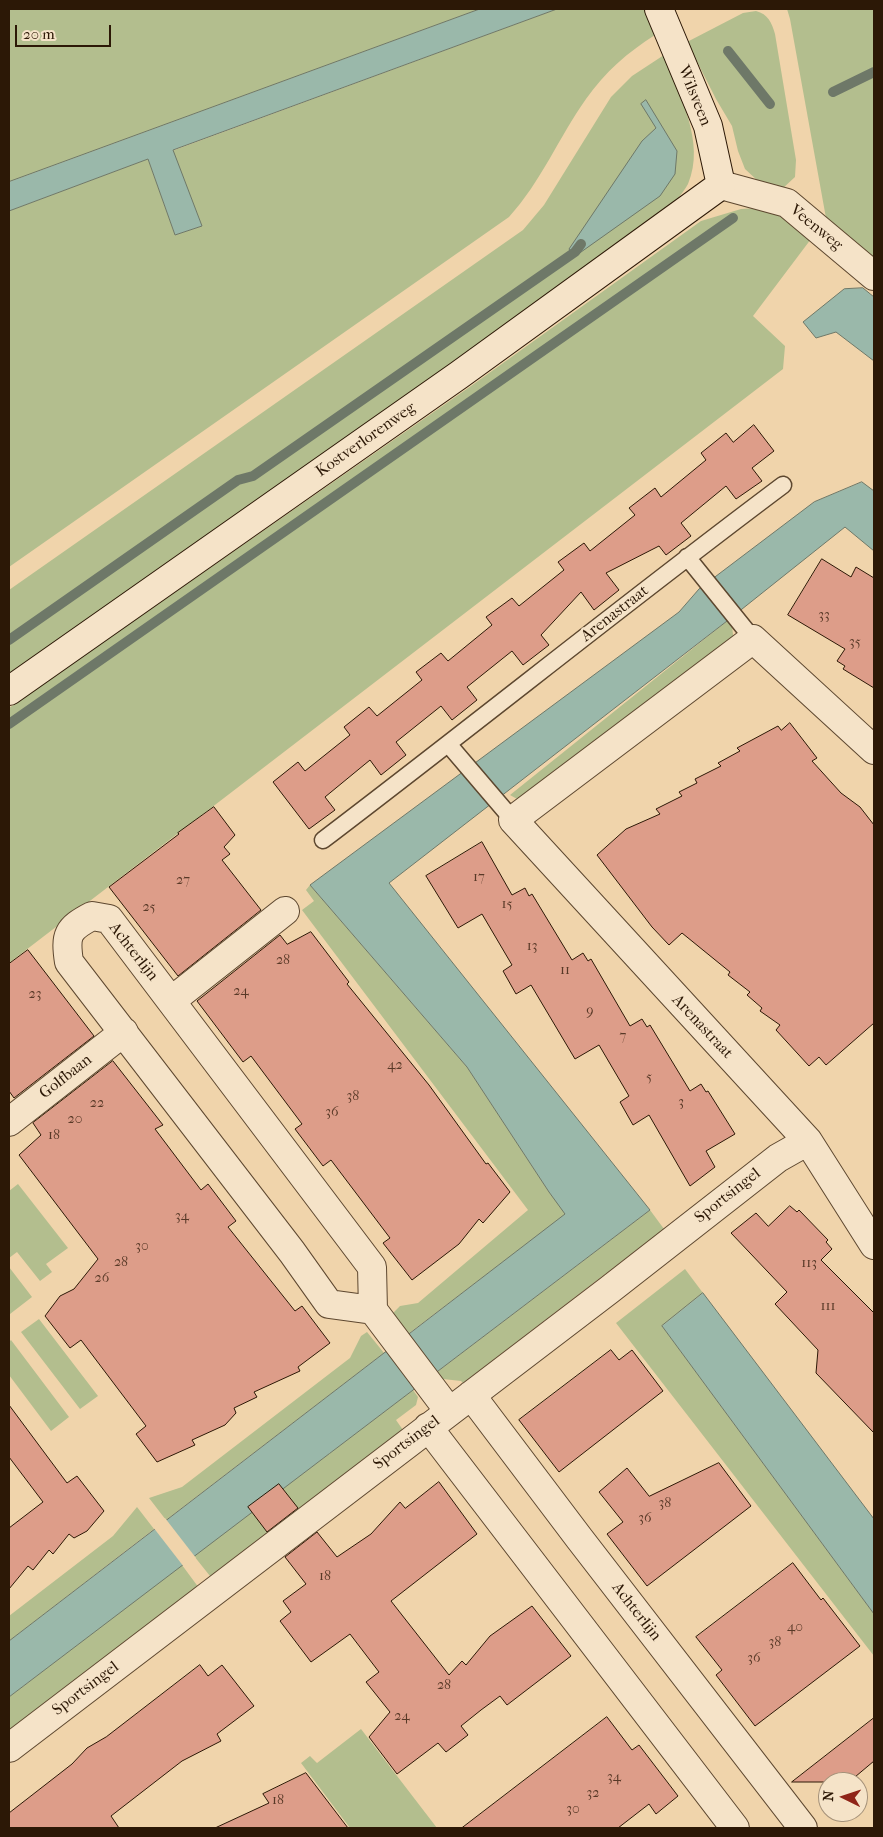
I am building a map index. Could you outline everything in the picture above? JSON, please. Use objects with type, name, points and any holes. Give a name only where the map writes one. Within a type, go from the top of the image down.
[{"type":"street","name":"Wilsveen","points":[[659,9],[708,126],[721,185]]},
{"type":"street","name":"Veenweg","points":[[721,185],[786,203],[874,276]]},
{"type":"street","name":"Kostverlorenweg","points":[[9,691],[459,375],[721,185]]},
{"type":"street","points":[[513,820],[753,639],[874,750]]},
{"type":"street","name":"Arenastraat","points":[[513,820],[808,1141],[874,1245]]},
{"type":"street","points":[[171,1000],[285,911]]},
{"type":"street","name":"Achterlijn","points":[[92,916],[108,919],[171,1000],[372,1267],[378,1316],[329,1304],[292,1252],[69,962],[66,942],[74,925],[92,916]]},
{"type":"street","name":"Golfbaan","points":[[9,1122],[124,1032]]},
{"type":"street","name":"Sportsingel","points":[[9,1748],[439,1412],[470,1395],[609,1290],[778,1158],[808,1141]]},
{"type":"street","points":[[378,1316],[439,1412],[735,1828]]},
{"type":"street","name":"Achterlijn","points":[[470,1395],[804,1828]]},
{"type":"lane","name":"Arenastraat","points":[[323,840],[449,745],[687,557],[783,485]]},
{"type":"lane","points":[[687,557],[753,639]]},
{"type":"lane","name":"Arenastraat","points":[[449,745],[513,820]]},
{"type":"green space","points":[[9,9],[480,9],[9,182]]},
{"type":"green space","points":[[557,9],[645,9],[655,35],[618,63],[593,89],[531,189],[509,217],[9,567],[9,211],[148,159],[175,235],[202,226],[172,151]]},
{"type":"green space","points":[[787,9],[874,9],[874,261],[826,218]]},
{"type":"green space","points":[[756,11],[764,14],[769,20],[775,34],[796,160],[795,177],[782,189],[758,181],[745,169],[732,126],[687,42],[743,13]]},
{"type":"green space","points":[[664,55],[683,102],[692,135],[694,152],[693,168],[688,184],[677,200],[448,369],[9,675],[9,590],[523,230],[544,205],[611,97],[632,76]]},
{"type":"green space","points":[[756,208],[786,219],[811,239],[753,316],[785,346],[783,369],[9,963],[9,708],[471,386],[701,221],[741,209]]},
{"type":"green space","points":[[727,621],[732,626],[734,643],[526,804],[510,795]]},
{"type":"green space","points":[[310,885],[467,1067],[549,1192],[566,1214],[408,1334],[393,1313],[400,1306],[418,1303],[528,1210],[302,910],[314,901],[306,890]]},
{"type":"green space","points":[[18,1184],[68,1248],[46,1264],[52,1272],[40,1281],[17,1252],[9,1258],[9,1191]]},
{"type":"green space","points":[[650,1210],[664,1229],[463,1383],[461,1381],[443,1379],[437,1372]]},
{"type":"green space","points":[[9,1267],[32,1297],[10,1314],[9,1312]]},
{"type":"green space","points":[[685,1269],[703,1293],[662,1326],[874,1614],[874,1656],[616,1323]]},
{"type":"green space","points":[[39,1319],[98,1396],[80,1409],[21,1332]]},
{"type":"green space","points":[[367,1332],[384,1353],[166,1520],[149,1498],[182,1487],[350,1358],[361,1336]]},
{"type":"green space","points":[[11,1340],[69,1417],[51,1431],[9,1375],[9,1342]]},
{"type":"green space","points":[[413,1390],[418,1397],[416,1405],[396,1420],[403,1430],[212,1578],[210,1576],[194,1556]]},
{"type":"green space","points":[[137,1507],[154,1529],[9,1641],[9,1616],[113,1536]]},
{"type":"green space","points":[[182,1565],[199,1588],[9,1733],[9,1697]]},
{"type":"green space","points":[[361,1729],[437,1828],[350,1828],[301,1763],[310,1756],[317,1763]]},
{"type":"shaded area","points":[[480,9],[557,9],[173,150],[202,226],[175,235],[148,159],[9,211],[9,182]]},
{"type":"shaded area","points":[[646,100],[677,151],[675,174],[660,196],[574,257],[569,249],[642,141],[656,128],[641,104]]},
{"type":"shaded area","points":[[863,288],[874,297],[874,361],[836,332],[816,338],[803,322],[844,289]]},
{"type":"shaded area","points":[[862,482],[874,491],[874,551],[845,527],[389,883],[650,1210],[9,1697],[9,1641],[565,1214],[467,1067],[310,885],[679,612],[699,589],[814,502]]},
{"type":"shaded area","points":[[703,1293],[874,1519],[874,1614],[662,1326]]},
{"type":"pier","points":[[165,1518],[196,1558],[184,1567],[153,1527]]},
{"type":"building","points":[[754,425],[774,451],[752,468],[762,481],[736,499],[726,486],[681,523],[691,536],[666,555],[659,546],[606,573],[619,590],[594,610],[581,592],[541,635],[549,645],[523,665],[512,651],[467,687],[477,700],[452,720],[441,706],[396,742],[406,755],[381,775],[370,760],[325,797],[335,810],[309,829],[273,782],[298,762],[305,771],[350,735],[344,727],[369,707],[377,716],[422,680],[416,672],[441,653],[448,661],[492,625],[486,617],[512,598],[519,606],[564,570],[558,562],[584,543],[590,551],[635,515],[629,508],[655,488],[661,497],[706,460],[701,453],[726,433],[733,442]]},
{"type":"building","points":[[822,559],[851,577],[856,567],[874,578],[874,688],[843,669],[845,666],[837,661],[845,649],[788,615]]},
{"type":"building","points":[[790,723],[817,758],[812,761],[841,793],[860,807],[874,825],[874,1023],[826,1065],[819,1057],[809,1066],[776,1030],[780,1025],[760,1011],[762,1008],[747,995],[750,992],[728,975],[730,972],[682,933],[669,945],[652,927],[597,855],[626,829],[660,814],[656,809],[682,796],[679,792],[697,783],[695,779],[721,766],[718,763],[740,751],[737,748],[778,726],[781,730]]},
{"type":"building","points":[[214,807],[235,835],[224,847],[230,854],[222,860],[261,910],[178,976],[109,887]]},
{"type":"building","points":[[482,842],[512,895],[525,888],[529,896],[532,894],[572,960],[583,953],[588,961],[591,959],[630,1026],[642,1019],[647,1027],[650,1025],[690,1091],[701,1084],[706,1092],[708,1091],[735,1134],[706,1151],[715,1167],[690,1186],[649,1115],[633,1125],[620,1102],[629,1096],[599,1045],[575,1059],[531,985],[516,994],[503,971],[512,965],[482,914],[458,928],[426,876]]},
{"type":"building","points":[[311,932],[349,982],[347,984],[429,1085],[486,1164],[488,1163],[510,1192],[483,1223],[479,1219],[459,1244],[412,1280],[383,1243],[390,1238],[331,1160],[323,1166],[295,1129],[302,1124],[251,1056],[243,1062],[197,1001],[280,935],[287,944]]},
{"type":"building","points":[[28,950],[94,1036],[14,1098],[9,1091],[9,964]]},
{"type":"building","points":[[113,1061],[163,1125],[155,1129],[201,1190],[208,1184],[236,1221],[228,1227],[295,1311],[302,1306],[330,1343],[298,1367],[300,1371],[254,1392],[257,1397],[234,1408],[236,1413],[225,1425],[192,1440],[195,1445],[157,1462],[136,1434],[146,1426],[81,1340],[70,1348],[45,1316],[60,1296],[74,1289],[98,1259],[19,1155],[41,1135],[33,1123]]},
{"type":"building","points":[[790,1206],[797,1212],[799,1210],[828,1240],[826,1242],[832,1249],[821,1260],[874,1313],[874,1433],[816,1373],[818,1350],[775,1304],[787,1292],[731,1233],[756,1213],[768,1226]]},
{"type":"building","points":[[611,1350],[619,1360],[632,1350],[663,1391],[559,1472],[519,1420]]},
{"type":"building","points":[[9,1405],[67,1483],[77,1476],[104,1511],[87,1531],[74,1538],[69,1534],[53,1554],[49,1550],[33,1570],[28,1566],[9,1589],[9,1528],[43,1502],[9,1457]]},
{"type":"building","points":[[719,1463],[751,1506],[647,1586],[607,1534],[623,1522],[599,1492],[627,1468],[649,1496]]},
{"type":"building","points":[[439,1482],[477,1534],[391,1601],[449,1675],[462,1661],[466,1665],[490,1636],[532,1606],[571,1656],[507,1705],[500,1696],[481,1710],[461,1726],[468,1735],[446,1752],[438,1743],[397,1774],[369,1737],[390,1712],[366,1682],[379,1672],[350,1634],[311,1662],[280,1621],[291,1612],[283,1601],[306,1584],[285,1557],[317,1532],[337,1557],[371,1534],[400,1502],[405,1508]]},
{"type":"building","points":[[279,1484],[298,1508],[267,1532],[248,1507]]},
{"type":"building","points":[[793,1563],[860,1646],[755,1726],[716,1675],[722,1670],[696,1637]]},
{"type":"building","points":[[200,1665],[208,1676],[222,1665],[254,1706],[217,1734],[221,1741],[182,1761],[111,1816],[119,1828],[9,1828],[9,1813],[72,1764],[87,1748],[106,1737]]},
{"type":"building","points":[[607,1717],[632,1750],[639,1745],[678,1796],[656,1814],[649,1804],[618,1828],[462,1828]]},
{"type":"building","points":[[874,1718],[874,1761],[861,1772],[818,1772],[818,1782],[792,1782]]},
{"type":"building","points":[[306,1773],[348,1828],[215,1828],[269,1803],[263,1794]]},
{"type":"waterway","points":[[728,51],[770,104]]},
{"type":"waterway","points":[[833,92],[874,72]]},
{"type":"waterway","points":[[9,724],[733,218]]},
{"type":"waterway","points":[[9,640],[238,480],[253,476],[575,252],[581,244]]}]
